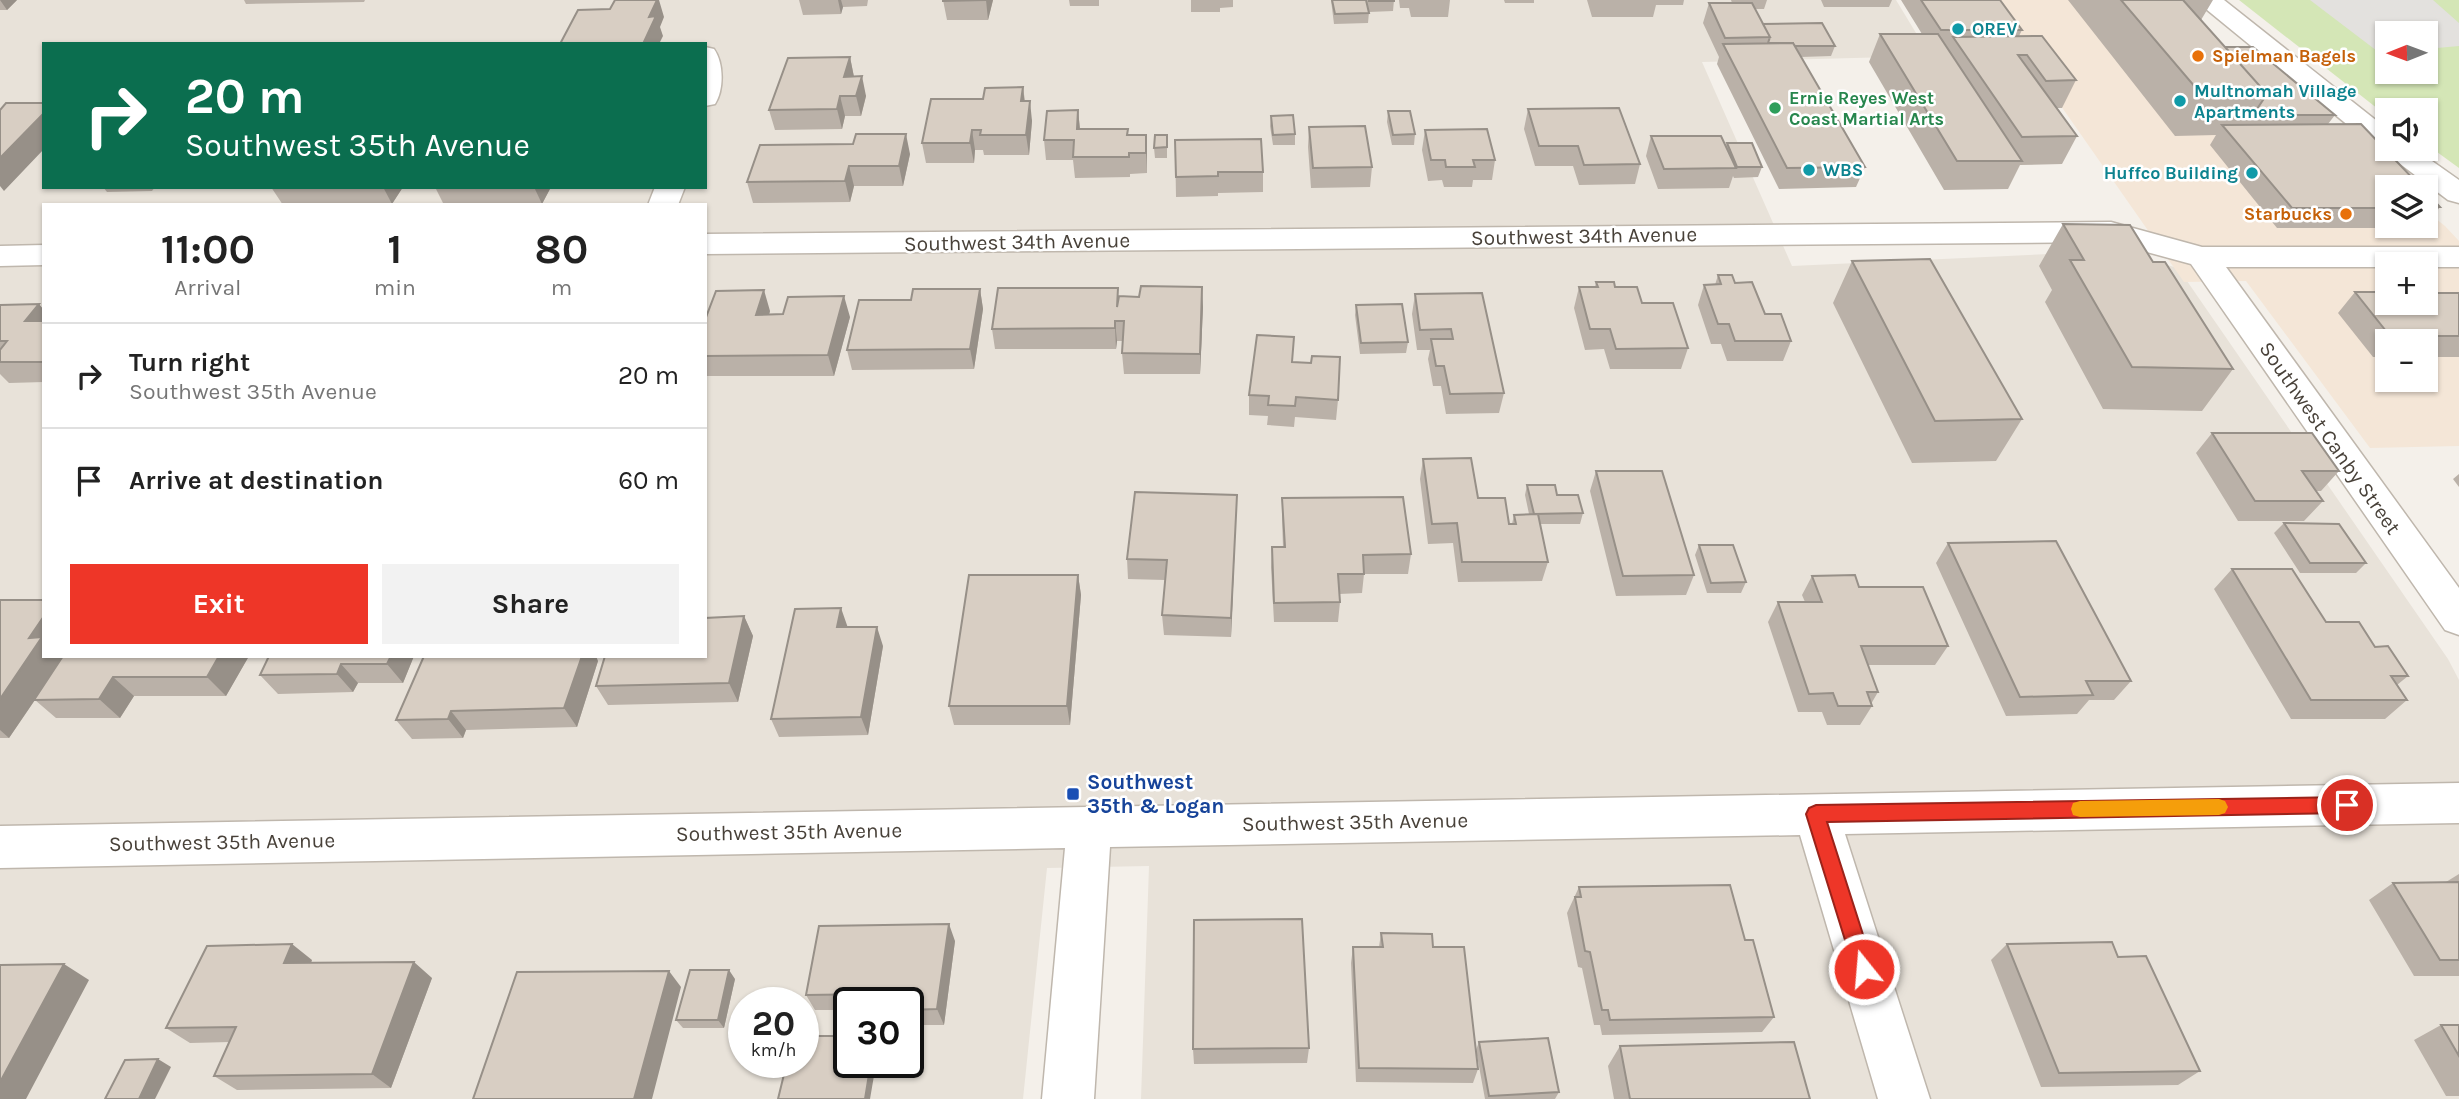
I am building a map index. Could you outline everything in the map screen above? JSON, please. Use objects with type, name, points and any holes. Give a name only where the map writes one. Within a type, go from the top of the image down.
[{"type":"street","points":[[2208,0],[2375,133]]},
{"type":"street","points":[[2413,161],[2459,194]]},
{"type":"street","name":"Southwest 34th Avenue","points":[[707,244],[2111,232],[2202,257],[2459,257]]},
{"type":"street","points":[[0,256],[42,255]]},
{"type":"street","name":"Southwest Canby Street","points":[[2202,257],[2459,619]]},
{"type":"street","name":"Southwest 35th Avenue","points":[[0,847],[2459,803]]},
{"type":"street","points":[[1816,814],[1903,1099]]},
{"type":"street","points":[[1068,1099],[1089,827]]},
{"type":"shaded area","points":[[0,0],[1896,0],[1930,56],[1702,62],[1792,266],[2114,251],[2178,268],[2448,659],[2459,680],[2459,1099],[1141,1099],[1149,866],[1047,868],[1023,1099],[0,1099]]},
{"type":"shaded area","points":[[1987,0],[2163,0],[2375,177],[2375,238],[2438,238],[2438,220],[2445,226],[2459,241],[2459,446],[2370,448],[2246,281],[2184,282]]},
{"type":"shaded area","points":[[2310,0],[2433,0],[2459,23],[2459,46],[2438,48],[2438,21],[2375,21],[2375,49]]},
{"type":"green space","points":[[2239,0],[2459,0],[2459,168],[2438,153],[2438,98],[2375,98],[2375,107]]},
{"type":"building","points":[[615,0],[657,0],[649,17],[656,16],[644,42],[561,42],[578,10],[610,9]]},
{"type":"building","points":[[1332,0],[1366,0],[1369,13],[1335,14]]},
{"type":"building","points":[[1921,0],[2000,0],[2022,30],[1941,30]]},
{"type":"building","points":[[2121,0],[2183,0],[2267,94],[2201,94]]},
{"type":"building","points":[[1709,3],[1752,3],[1770,37],[1725,38]]},
{"type":"building","points":[[1822,23],[1835,46],[1768,43],[1770,37],[1763,24]]},
{"type":"building","points":[[1880,34],[1938,34],[2022,161],[1957,161]]},
{"type":"building","points":[[2042,36],[2076,80],[2046,81],[2027,55],[2018,55],[2077,136],[2022,137],[1953,37]]},
{"type":"building","points":[[1793,43],[1865,167],[1787,168],[1723,44]]},
{"type":"building","points":[[2225,47],[2253,47],[2335,115],[2253,115],[2267,94]]},
{"type":"building","points":[[850,57],[844,77],[862,76],[856,96],[840,96],[837,109],[769,110],[788,58]]},
{"type":"building","points":[[1023,87],[1021,101],[1030,101],[1026,135],[980,135],[981,130],[972,130],[970,143],[922,143],[931,99],[983,99],[985,88]]},
{"type":"building","points":[[6,103],[42,103],[42,115],[0,158],[0,110]]},
{"type":"building","points":[[1619,108],[1640,164],[1584,165],[1578,146],[1539,146],[1528,109]]},
{"type":"building","points":[[1078,110],[1077,129],[1128,129],[1127,135],[1146,135],[1146,153],[1129,153],[1129,157],[1073,157],[1074,140],[1044,140],[1047,111]]},
{"type":"building","points":[[1388,111],[1410,111],[1415,134],[1393,135]]},
{"type":"building","points":[[1293,115],[1295,134],[1273,135],[1271,116]]},
{"type":"building","points":[[2361,124],[2375,139],[2375,161],[2396,161],[2410,175],[2375,175],[2375,208],[2292,208],[2222,125]]},
{"type":"building","points":[[1365,126],[1372,167],[1313,168],[1309,127]]},
{"type":"building","points":[[1487,129],[1495,160],[1473,160],[1475,167],[1446,167],[1445,160],[1431,160],[1425,130]]},
{"type":"building","points":[[856,134],[906,134],[899,166],[849,166],[845,181],[747,182],[760,145],[853,144]]},
{"type":"building","points":[[1155,135],[1167,135],[1167,147],[1154,148]]},
{"type":"building","points":[[1651,136],[1721,136],[1736,168],[1664,169]]},
{"type":"building","points":[[1261,139],[1263,172],[1218,172],[1218,176],[1176,177],[1175,140]]},
{"type":"building","points":[[1727,143],[1752,143],[1762,167],[1737,167]]},
{"type":"building","points":[[2063,224],[2130,225],[2153,262],[2165,262],[2233,369],[2132,367],[2070,260],[2084,260]]},
{"type":"building","points":[[1930,259],[2022,419],[1935,421],[1852,261]]},
{"type":"building","points":[[1718,275],[1732,275],[1735,283],[1752,282],[1765,314],[1781,314],[1791,341],[1735,341],[1729,324],[1718,324],[1704,285],[1721,284]]},
{"type":"building","points":[[1596,282],[1614,282],[1615,287],[1637,287],[1642,303],[1673,303],[1688,348],[1616,349],[1610,329],[1590,329],[1579,287],[1598,287]]},
{"type":"building","points":[[1141,286],[1202,287],[1200,354],[1122,353],[1124,321],[1115,321],[1115,328],[992,329],[998,288],[1118,288],[1117,307],[1119,296],[1139,297]]},
{"type":"building","points":[[913,289],[980,289],[970,349],[847,350],[859,300],[911,300]]},
{"type":"building","points":[[764,290],[756,315],[783,314],[788,297],[844,296],[828,355],[707,356],[707,315],[716,291]]},
{"type":"building","points":[[2355,292],[2375,292],[2375,315],[2438,315],[2438,293],[2459,293],[2459,336],[2438,336],[2438,329],[2384,329]]},
{"type":"building","points":[[1482,293],[1504,393],[1450,394],[1444,366],[1436,366],[1431,339],[1453,339],[1451,329],[1420,330],[1415,294]]},
{"type":"building","points":[[39,304],[25,321],[42,321],[42,362],[0,362],[0,350],[7,341],[0,341],[0,305]]},
{"type":"building","points":[[1402,304],[1408,342],[1361,343],[1356,305]]},
{"type":"building","points":[[1257,335],[1294,337],[1292,362],[1311,363],[1312,356],[1340,357],[1338,400],[1296,397],[1295,406],[1268,405],[1269,396],[1249,395]]},
{"type":"building","points":[[2212,433],[2312,433],[2339,471],[2302,471],[2323,501],[2255,501]]},
{"type":"building","points":[[1471,458],[1478,498],[1505,498],[1509,524],[1516,524],[1514,515],[1538,514],[1548,562],[1462,562],[1457,523],[1432,524],[1423,459]]},
{"type":"building","points":[[1596,471],[1662,471],[1694,575],[1623,576]]},
{"type":"building","points":[[1527,485],[1555,485],[1557,495],[1578,495],[1583,513],[1534,514]]},
{"type":"building","points":[[1135,492],[1237,495],[1231,618],[1162,615],[1167,560],[1127,559]]},
{"type":"building","points":[[1403,497],[1411,554],[1363,555],[1364,574],[1338,574],[1340,602],[1274,603],[1272,547],[1285,547],[1282,498]]},
{"type":"building","points":[[2284,523],[2339,524],[2366,563],[2310,563]]},
{"type":"building","points":[[2056,541],[2131,681],[2086,681],[2093,695],[2020,697],[1948,543]]},
{"type":"building","points":[[1699,545],[1733,545],[1746,582],[1711,583]]},
{"type":"building","points":[[2232,569],[2292,569],[2326,622],[2359,622],[2375,647],[2388,646],[2408,676],[2391,676],[2407,700],[2311,700]]},
{"type":"building","points":[[969,575],[1078,575],[1067,706],[949,706]]},
{"type":"building","points":[[1855,575],[1859,587],[1923,587],[1948,646],[1861,646],[1878,692],[1867,692],[1872,706],[1838,706],[1833,693],[1809,694],[1778,602],[1822,602],[1812,576]]},
{"type":"building","points":[[0,600],[42,600],[42,619],[29,638],[42,637],[0,699]]},
{"type":"building","points":[[841,608],[837,627],[877,627],[861,717],[771,719],[795,609]]},
{"type":"building","points":[[744,616],[729,683],[596,686],[604,658],[707,658],[707,618]]},
{"type":"building","points":[[62,658],[218,658],[207,677],[113,677],[99,699],[34,700]]},
{"type":"building","points":[[268,658],[390,658],[387,664],[341,664],[337,674],[260,675]]},
{"type":"building","points":[[423,658],[581,658],[564,708],[451,711],[448,719],[396,720]]},
{"type":"building","points":[[2459,882],[2459,960],[2440,960],[2393,883]]},
{"type":"building","points":[[1730,885],[1745,940],[1753,940],[1774,1017],[1610,1020],[1608,1010],[1602,1010],[1590,952],[1585,951],[1575,897],[1581,897],[1579,887]]},
{"type":"building","points":[[1302,919],[1309,1048],[1193,1049],[1194,920]]},
{"type":"building","points":[[949,924],[937,1009],[924,1009],[924,987],[833,987],[833,995],[819,995],[819,987],[808,987],[819,926]]},
{"type":"building","points":[[1381,933],[1432,934],[1433,947],[1464,947],[1478,1069],[1359,1068],[1353,947],[1383,947]]},
{"type":"building","points":[[2112,942],[2118,957],[2146,956],[2200,1071],[2059,1073],[2007,944]]},
{"type":"building","points":[[292,944],[284,963],[414,962],[372,1074],[214,1076],[236,1027],[166,1028],[207,946]]},
{"type":"building","points":[[64,964],[0,1082],[0,965]]},
{"type":"building","points":[[690,970],[729,970],[718,1020],[676,1020]]},
{"type":"building","points":[[669,971],[634,1099],[473,1099],[517,972]]},
{"type":"building","points":[[2441,1025],[2459,1025],[2459,1056]]},
{"type":"building","points":[[819,1036],[833,1036],[833,1078],[868,1078],[865,1099],[778,1099],[783,1078],[819,1078]]},
{"type":"building","points":[[1548,1038],[1559,1092],[1489,1096],[1479,1042]]},
{"type":"building","points":[[1794,1042],[1810,1099],[1630,1099],[1620,1046]]},
{"type":"building","points":[[158,1059],[139,1099],[105,1099],[125,1060]]},
{"type":"slow traffic","points":[[2080,809],[2219,807]]},
{"type":"place","name":"OREV","points":[[1958,29]]},
{"type":"place","name":"Spielman Bagels","points":[[2198,56]]},
{"type":"place","name":"Multnomah Village Apartments","points":[[2180,101]]},
{"type":"place","name":"Ernie Reyes West Coast Martial Arts","points":[[1775,108]]},
{"type":"place","name":"WBS","points":[[1809,170]]},
{"type":"place","name":"Huffco Building","points":[[2252,173]]},
{"type":"place","name":"Starbucks","points":[[2346,214]]},
{"type":"place","name":"Southwest 35th & Logan","points":[[1073,794]]},
{"type":"route","points":[[1864,969],[1816,814],[2347,805]]}]
